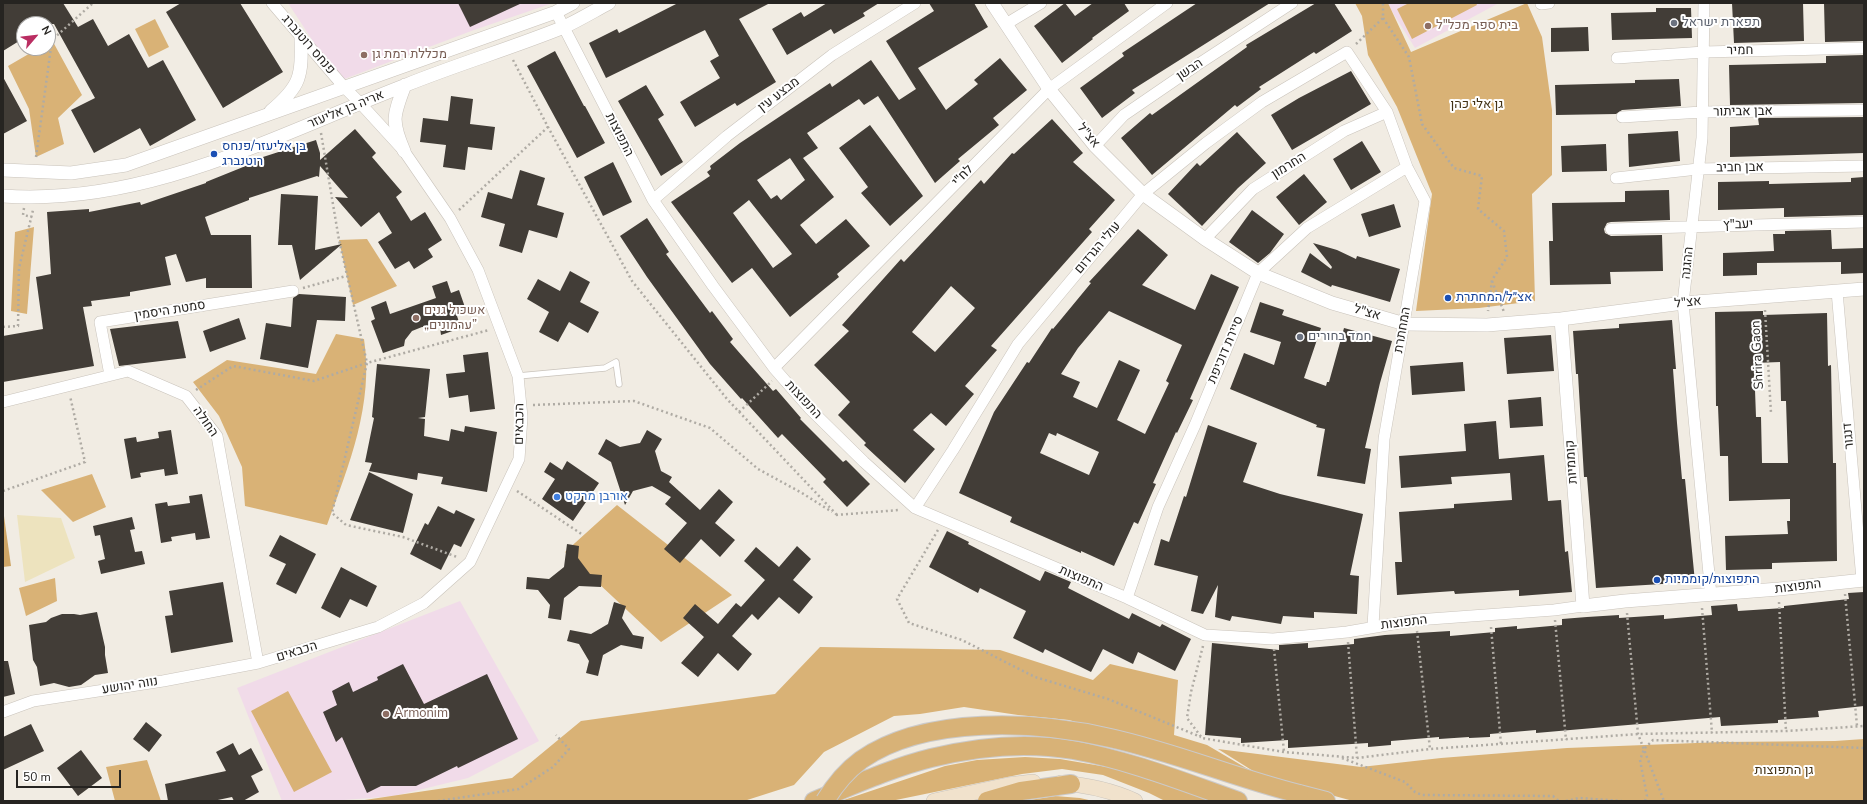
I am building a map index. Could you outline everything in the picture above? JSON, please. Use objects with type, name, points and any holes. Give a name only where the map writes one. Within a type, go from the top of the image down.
[{"type":"highway","points":[[825,801],[839,780],[850,769],[859,761],[884,746],[928,733],[964,728],[1006,726],[1041,726],[1111,738],[1326,801]]},
{"type":"highway","points":[[814,801],[929,759],[980,750],[1034,747],[1071,750],[1133,764],[1238,801]]},
{"type":"highway","points":[[987,801],[1021,792],[1071,784]]},
{"type":"main road","points":[[934,801],[1008,785],[1047,782],[1108,790],[1135,801]]},
{"type":"street","name":"פנחס רוטנברג","points":[[272,3],[344,87]]},
{"type":"street","name":"אריה בן אליעזר","points":[[3,170],[71,172],[126,165],[262,118],[344,87],[556,12],[573,3]]},
{"type":"street","name":"אריה בן אליעזר","points":[[3,196],[68,195],[130,187],[190,170],[319,121],[405,85],[565,26],[610,3]]},
{"type":"street","name":"מבצע עין","points":[[653,200],[727,136],[832,55],[915,3]]},
{"type":"street","name":"אצ\"ל","points":[[992,3],[1049,88],[1095,146],[1144,194],[1205,239],[1258,273],[1332,303],[1405,324],[1487,325],[1562,319],[1683,303],[1864,289]]},
{"type":"street","points":[[1006,24],[1041,3]]},
{"type":"street","name":"לח\"י","points":[[777,371],[1049,88],[1167,3]]},
{"type":"street","name":"הבשן","points":[[1095,146],[1124,115],[1292,3]]},
{"type":"street","points":[[1541,4],[1549,3]]},
{"type":"street","name":"ההגנה","points":[[1704,3],[1702,138],[1683,303],[1706,595]]},
{"type":"street","name":"התפוצות","points":[[556,12],[565,26],[653,200],[713,286],[777,371],[810,409],[843,441],[915,508],[1127,598],[1206,635],[1274,639],[1347,632],[1372,626],[1416,620],[1554,610],[1625,601],[1779,589],[1863,580]]},
{"type":"street","points":[[262,118],[288,97],[298,80],[302,60],[301,38]]},
{"type":"street","name":"חמיר","points":[[1616,58],[1704,52],[1864,48]]},
{"type":"street","name":"המחתרת","points":[[1347,52],[1387,112],[1407,167],[1425,202],[1384,439],[1372,626]]},
{"type":"street","name":"עולי הגרדום","points":[[915,508],[953,450],[1018,344],[1144,194],[1206,143],[1262,102],[1347,52]]},
{"type":"street","points":[[404,152],[395,131],[394,119],[405,85]]},
{"type":"street","name":"הכבאים","points":[[258,663],[378,627],[424,603],[470,562],[519,459],[522,417],[518,376],[478,270],[450,218],[404,152],[344,87]]},
{"type":"street","name":"אבן אביתור","points":[[1622,117],[1702,112],[1864,110]]},
{"type":"street","name":"החרמון","points":[[1205,239],[1253,189],[1344,131],[1387,112]]},
{"type":"street","name":"אבן חביב","points":[[1616,178],[1698,169],[1864,166]]},
{"type":"street","name":"סיירת דוכיפת","points":[[1127,598],[1158,507],[1195,425],[1258,273],[1306,228],[1407,167]]},
{"type":"street","name":"יעב\"ץ","points":[[1611,229],[1864,222]]},
{"type":"street","name":"סמטת היסמין","points":[[110,375],[100,322],[293,291]]},
{"type":"street","name":"דנגור","points":[[1837,291],[1863,580]]},
{"type":"street","name":"קוממיות","points":[[1562,319],[1583,606]]},
{"type":"street","name":"החולה","points":[[3,402],[128,370],[186,396],[218,436],[258,663]]},
{"type":"street","name":"נווה יהושע","points":[[3,712],[33,701],[163,681],[258,663]]},
{"type":"lane","points":[[518,376],[605,368],[616,362],[619,384]]},
{"type":"path","points":[[36,157],[52,40],[93,3]]},
{"type":"path","points":[[1383,3],[1383,18],[1408,57],[1422,124],[1454,168],[1482,176],[1478,209],[1504,231],[1507,257],[1492,280],[1487,325]]},
{"type":"path","points":[[1347,52],[1383,18]]},
{"type":"path","points":[[506,47],[632,281],[739,412],[837,515]]},
{"type":"path","points":[[319,121],[346,276],[368,362],[332,513],[346,524],[403,536],[470,562]]},
{"type":"path","points":[[450,218],[548,127]]},
{"type":"path","points":[[3,327],[18,326],[19,268],[33,210]]},
{"type":"path","points":[[293,291],[346,276]]},
{"type":"path","points":[[1492,280],[1509,323]]},
{"type":"path","name":"Shrira Gaon","points":[[1764,297],[1772,413]]},
{"type":"path","points":[[186,396],[233,366],[314,381],[368,362],[499,327]]},
{"type":"path","points":[[739,412],[777,371]]},
{"type":"path","points":[[3,492],[85,462],[68,386]]},
{"type":"path","points":[[521,405],[634,401],[710,428],[758,469],[802,493],[837,515],[915,508]]},
{"type":"path","points":[[507,484],[583,535]]},
{"type":"path","points":[[943,520],[897,599],[909,623],[962,640],[1035,677],[1108,699],[1202,738],[1284,752],[1358,758],[1430,749],[1638,734],[1786,731],[1864,726]]},
{"type":"path","points":[[1843,582],[1857,726]]},
{"type":"path","points":[[1779,589],[1786,731]]},
{"type":"path","points":[[1706,595],[1712,733]]},
{"type":"path","points":[[1625,601],[1638,734],[1664,801]]},
{"type":"path","points":[[1554,610],[1566,740]]},
{"type":"path","points":[[1490,614],[1501,744]]},
{"type":"path","points":[[1416,620],[1430,749]]},
{"type":"path","points":[[1347,632],[1358,758]]},
{"type":"path","points":[[1202,738],[1187,718],[1191,692],[1206,635]]},
{"type":"path","points":[[1274,639],[1284,752]]},
{"type":"path","points":[[438,801],[519,789],[554,767],[569,749],[556,735]]},
{"type":"path","points":[[1645,801],[1647,796],[1640,760],[1644,749],[1653,740],[1864,748]]},
{"type":"path","points":[[1337,757],[1406,782],[1415,792],[1422,794],[1553,796],[1559,801]]},
{"type":"path","points":[[1566,801],[1579,798],[1622,801]]},
{"type":"shaded area","name":"מכללת רמת גן","points":[[288,3],[553,3],[474,30],[339,81]]},
{"type":"shaded area","name":"בית ספר מכל\"ל","points":[[1391,3],[1499,3],[1415,48],[1388,5]]},
{"type":"shaded area","points":[[3,509],[11,566],[3,567]]},
{"type":"shaded area","name":"Armonim","points":[[460,601],[539,741],[468,778],[394,796],[332,801],[282,801],[237,688]]},
{"type":"green space","name":"גן אלי כהן","points":[[1355,3],[1388,3],[1411,52],[1527,3],[1542,37],[1552,110],[1552,175],[1532,194],[1535,301],[1479,308],[1416,311],[1432,194],[1397,107],[1368,55],[1362,16]]},
{"type":"green space","name":"בית ספר מכל\"ל","points":[[1409,3],[1476,3],[1477,5],[1412,39],[1397,9]]},
{"type":"green space","points":[[155,19],[169,47],[149,57],[135,29]]},
{"type":"green space","points":[[56,47],[82,95],[58,118],[64,144],[36,157],[29,109],[8,66],[25,56],[56,56]]},
{"type":"green space","points":[[34,227],[27,314],[11,311],[15,232]]},
{"type":"green space","points":[[367,239],[397,286],[353,305],[339,240]]},
{"type":"green space","points":[[336,334],[364,339],[366,387],[358,434],[327,525],[245,506],[242,467],[219,416],[193,382],[227,360],[316,374]]},
{"type":"green space","points":[[92,474],[106,507],[73,522],[41,490]]},
{"type":"green space","points":[[617,505],[732,595],[661,642],[565,552]]},
{"type":"green space","points":[[55,578],[57,601],[26,616],[19,588]]},
{"type":"green space","points":[[820,647],[1000,650],[1093,680],[1110,664],[1178,680],[1174,735],[1207,745],[1258,775],[1164,749],[1069,720],[1018,715],[964,707],[920,714],[894,716],[824,752],[794,785],[744,801],[358,801],[512,778],[581,721],[775,694]]},
{"type":"green space","points":[[288,691],[332,772],[294,792],[251,711]]},
{"type":"green space","name":"גן התפוצות","points":[[1864,739],[1864,801],[1353,801],[1261,776],[1218,749],[1361,767],[1441,758],[1567,748],[1722,742],[1835,741]]},
{"type":"green space","points":[[1025,757],[1060,759],[1113,768],[1215,801],[1165,801],[1103,775],[1062,769],[1022,774],[891,801],[841,801],[945,766],[977,760]]},
{"type":"green space","points":[[147,760],[161,801],[115,801],[106,767]]},
{"type":"green space","points":[[1055,796],[1080,798],[1093,801],[1023,801]]},
{"type":"sand","points":[[17,515],[61,518],[75,558],[25,582]]},
{"type":"building","points":[[3,3],[63,3],[78,27],[93,19],[108,46],[129,34],[148,68],[163,60],[196,120],[150,146],[140,128],[94,153],[71,110],[95,98],[56,28],[56,16],[16,16],[16,43],[3,51]]},
{"type":"building","points":[[181,3],[240,3],[283,72],[223,108],[166,12]]},
{"type":"building","points":[[458,3],[522,3],[470,27]]},
{"type":"building","points":[[678,3],[770,3],[739,19],[776,82],[737,106],[735,103],[695,127],[680,102],[720,78],[710,61],[719,56],[705,30],[606,78],[589,43],[617,29],[619,33]]},
{"type":"building","points":[[827,3],[879,3],[863,13],[865,16],[834,34],[831,29],[787,55],[772,29],[801,12],[804,17]]},
{"type":"building","points":[[929,3],[974,3],[988,27],[918,68],[946,110],[978,84],[974,80],[1000,58],[1027,90],[993,118],[999,125],[958,159],[960,161],[935,183],[878,96],[864,105],[859,99],[807,133],[818,148],[803,158],[834,197],[800,225],[816,244],[846,219],[870,246],[837,274],[839,277],[790,317],[752,268],[732,283],[671,202],[710,176],[707,172],[711,169],[710,166],[740,143],[830,83],[832,87],[871,60],[899,100],[916,89],[886,41],[934,11]],"holes":[[[790,158],[805,180],[781,200],[777,195],[771,199],[757,180]],[[749,200],[792,254],[773,268],[733,213]]]},
{"type":"building","points":[[1065,3],[1075,16],[1093,3],[1124,3],[1129,11],[1092,38],[1093,39],[1062,63],[1034,26]]},
{"type":"building","points":[[1197,3],[1270,3],[1132,90],[1135,93],[1102,118],[1080,88],[1124,56],[1122,53]]},
{"type":"building","points":[[1316,3],[1334,3],[1352,31],[1316,54],[1314,52],[1259,87],[1261,89],[1237,107],[1235,105],[1152,175],[1121,138],[1150,113],[1152,115],[1247,47],[1246,45]]},
{"type":"building","points":[[1732,3],[1803,3],[1804,41],[1734,43]]},
{"type":"building","points":[[1824,3],[1864,3],[1864,41],[1825,42]]},
{"type":"building","points":[[1656,8],[1691,8],[1692,38],[1612,40],[1611,13],[1656,12]]},
{"type":"building","points":[[1588,27],[1589,51],[1551,52],[1551,28]]},
{"type":"building","points":[[555,51],[605,143],[577,158],[527,66]]},
{"type":"building","points":[[1864,55],[1864,103],[1730,105],[1729,65],[1826,63],[1826,56]]},
{"type":"building","points":[[1351,71],[1371,104],[1292,150],[1271,115],[1299,98]]},
{"type":"building","points":[[3,77],[27,121],[3,134]]},
{"type":"building","points":[[1679,79],[1681,106],[1622,110],[1616,114],[1556,115],[1555,85],[1635,83],[1635,80]]},
{"type":"building","points":[[646,85],[664,115],[658,119],[683,162],[661,176],[618,101]]},
{"type":"building","points":[[451,96],[473,99],[470,124],[495,127],[492,150],[468,147],[465,170],[443,167],[446,145],[420,142],[423,118],[448,121]]},
{"type":"building","points":[[1864,117],[1864,153],[1730,157],[1730,127],[1759,125],[1758,118]]},
{"type":"building","points":[[1052,119],[1083,153],[1073,162],[1115,200],[1089,229],[1092,232],[991,346],[997,350],[965,386],[974,394],[946,426],[931,413],[913,430],[935,449],[905,483],[864,445],[866,443],[838,415],[850,402],[814,365],[849,331],[842,325],[901,259],[904,262],[981,180],[984,184],[1012,153],[1014,154]],"holes":[[[951,286],[975,308],[935,352],[912,332]]]},
{"type":"building","points":[[870,125],[923,196],[890,226],[861,193],[868,187],[839,148]]},
{"type":"building","points":[[355,129],[376,153],[372,157],[402,192],[396,197],[411,221],[425,212],[442,240],[428,249],[433,257],[414,269],[409,261],[395,269],[378,242],[392,233],[379,212],[361,227],[335,197],[348,198],[320,166],[319,177],[317,176],[249,198],[249,200],[205,217],[211,235],[251,235],[252,288],[206,288],[206,278],[186,282],[176,254],[165,257],[171,285],[130,292],[130,296],[91,301],[92,306],[83,307],[94,366],[3,382],[3,336],[43,329],[36,277],[51,274],[47,212],[89,209],[89,212],[140,202],[141,205],[206,183],[263,159],[263,157],[316,140],[320,153],[320,160]]},
{"type":"building","points":[[1678,131],[1680,161],[1629,167],[1628,134]]},
{"type":"building","points":[[1237,132],[1266,163],[1238,188],[1202,226],[1168,194],[1197,163],[1200,166]]},
{"type":"building","points":[[1362,141],[1381,172],[1351,190],[1333,159]]},
{"type":"building","points":[[1606,144],[1607,171],[1562,172],[1561,146]]},
{"type":"building","points":[[613,162],[632,202],[603,216],[584,177]]},
{"type":"building","points":[[520,170],[545,178],[537,205],[564,213],[557,238],[529,230],[522,253],[499,246],[505,224],[481,217],[488,192],[512,199]]},
{"type":"building","points":[[1304,174],[1327,202],[1299,225],[1276,197]]},
{"type":"building","points":[[1864,177],[1864,215],[1784,217],[1784,208],[1718,210],[1718,182],[1769,181],[1769,184],[1851,182],[1851,178]]},
{"type":"building","points":[[1669,190],[1670,220],[1611,222],[1607,223],[1604,229],[1605,233],[1611,236],[1662,235],[1663,271],[1610,272],[1611,284],[1550,285],[1549,241],[1553,241],[1552,203],[1625,202],[1625,191]]},
{"type":"building","points":[[281,194],[318,196],[315,250],[342,244],[300,280],[292,245],[278,245]]},
{"type":"building","points":[[1394,204],[1401,227],[1369,237],[1361,214]]},
{"type":"building","points":[[1252,210],[1284,234],[1270,253],[1258,263],[1229,242]]},
{"type":"building","points":[[647,218],[669,252],[666,254],[710,313],[712,311],[733,339],[730,342],[773,391],[776,389],[801,418],[800,419],[843,462],[846,460],[870,484],[847,507],[823,482],[826,479],[782,434],[778,438],[710,364],[647,277],[620,236]]},
{"type":"building","points":[[1138,229],[1168,255],[1142,285],[1195,310],[1211,274],[1239,287],[1190,399],[1193,400],[1177,433],[1176,432],[1153,483],[1156,484],[1138,524],[1134,522],[1114,566],[1010,522],[1012,517],[959,493],[994,412],[1027,362],[1029,363],[1052,328],[1053,329],[1091,283],[1089,282]],"holes":[[[1109,311],[1182,345],[1166,381],[1169,383],[1145,434],[1117,420],[1140,370],[1119,360],[1097,408],[1073,397],[1080,382],[1061,374],[1078,348]],[[1049,433],[1056,436],[1057,433],[1099,452],[1089,475],[1040,453]]]},
{"type":"building","points":[[1831,230],[1832,249],[1864,248],[1864,273],[1841,274],[1841,262],[1757,263],[1757,275],[1723,276],[1723,253],[1774,251],[1773,234],[1785,234],[1785,231]]},
{"type":"building","points":[[1313,243],[1337,250],[1356,259],[1357,256],[1400,269],[1390,302],[1332,285],[1331,287],[1301,272],[1310,253],[1331,269],[1332,267]]},
{"type":"building","points":[[570,271],[590,282],[580,302],[599,312],[588,333],[569,322],[558,342],[539,332],[549,312],[527,299],[538,279],[560,291]]},
{"type":"building","name":"אשכול גנים „ערמונים”","points":[[447,281],[451,293],[459,290],[467,313],[457,316],[461,328],[441,335],[439,320],[435,320],[434,328],[422,327],[412,331],[405,340],[404,346],[383,353],[371,321],[375,319],[371,307],[386,301],[390,314],[436,298],[432,286]]},
{"type":"building","points":[[299,294],[346,297],[345,321],[317,320],[308,368],[260,359],[266,323],[291,327],[293,298]]},
{"type":"building","points":[[1260,302],[1284,310],[1282,315],[1321,328],[1304,378],[1326,386],[1327,382],[1329,382],[1344,328],[1392,341],[1380,383],[1365,448],[1371,449],[1365,484],[1317,476],[1325,429],[1316,427],[1317,425],[1230,389],[1244,353],[1274,365],[1281,342],[1250,332]]},
{"type":"building","points":[[1763,311],[1763,315],[1827,313],[1828,366],[1831,365],[1833,463],[1836,463],[1837,561],[1772,563],[1772,569],[1726,570],[1725,536],[1788,534],[1787,521],[1790,521],[1790,499],[1729,501],[1728,456],[1720,456],[1718,406],[1716,406],[1715,312]],"holes":[[[1780,362],[1781,401],[1786,401],[1788,463],[1762,463],[1761,417],[1756,417],[1754,363]]]},
{"type":"building","points":[[239,318],[246,339],[210,352],[203,331]]},
{"type":"building","points":[[1672,320],[1676,369],[1673,369],[1677,423],[1682,479],[1685,479],[1695,582],[1596,588],[1587,477],[1584,477],[1578,374],[1576,374],[1573,331],[1619,328],[1619,324]]},
{"type":"building","points":[[178,321],[186,358],[119,366],[110,329]]},
{"type":"building","points":[[1551,335],[1554,371],[1507,374],[1504,338]]},
{"type":"building","points":[[488,352],[495,409],[470,412],[468,395],[449,398],[446,374],[465,372],[463,355]]},
{"type":"building","points":[[1463,362],[1465,391],[1412,395],[1410,366]]},
{"type":"building","points":[[377,364],[430,369],[425,417],[418,418],[425,419],[424,436],[449,441],[451,429],[464,432],[465,426],[497,432],[487,492],[441,484],[443,477],[418,473],[417,480],[369,471],[372,463],[365,462],[374,418],[372,417]]},
{"type":"building","points":[[1541,397],[1543,426],[1510,428],[1508,400]]},
{"type":"building","points":[[1496,421],[1499,459],[1544,455],[1548,501],[1561,500],[1565,552],[1568,551],[1572,592],[1519,596],[1519,590],[1455,594],[1454,591],[1397,595],[1395,562],[1402,562],[1399,512],[1454,508],[1454,504],[1512,500],[1510,473],[1451,477],[1452,484],[1401,488],[1399,456],[1466,451],[1464,424]]},
{"type":"building","points":[[1208,425],[1257,443],[1243,482],[1280,494],[1363,514],[1350,575],[1359,576],[1357,614],[1314,612],[1314,618],[1283,616],[1281,624],[1232,616],[1230,621],[1215,617],[1218,585],[1203,614],[1191,611],[1198,576],[1154,565],[1161,539],[1169,542],[1184,496],[1186,497]]},
{"type":"building","points":[[171,430],[178,474],[165,476],[164,469],[140,473],[141,477],[131,479],[124,439],[136,437],[137,442],[159,438],[158,432]]},
{"type":"building","points":[[647,430],[662,439],[655,451],[661,471],[672,477],[669,482],[700,510],[719,489],[733,502],[715,523],[735,540],[720,557],[701,539],[680,563],[664,549],[687,523],[665,504],[671,497],[652,486],[633,491],[625,505],[611,462],[598,454],[606,439],[620,447],[640,443]]},
{"type":"building","points":[[567,461],[599,483],[573,521],[542,499],[555,479],[544,472],[550,462],[562,470]]},
{"type":"building","points":[[369,472],[413,494],[403,533],[350,520]]},
{"type":"building","points":[[202,494],[210,538],[196,540],[195,533],[171,537],[172,541],[161,543],[155,504],[167,502],[168,506],[190,503],[189,496]]},
{"type":"building","points":[[438,506],[454,514],[456,510],[475,519],[461,547],[454,544],[441,570],[410,554],[425,523],[428,525]]},
{"type":"building","points":[[132,517],[135,529],[130,530],[135,552],[142,551],[145,564],[101,574],[98,561],[105,559],[100,535],[95,536],[93,526]]},
{"type":"building","points":[[947,531],[969,542],[968,544],[1040,581],[1045,571],[1071,582],[1068,588],[1129,619],[1132,613],[1160,627],[1162,624],[1191,639],[1175,671],[1138,652],[1133,664],[1103,649],[1091,672],[1045,649],[1043,653],[1013,638],[1026,611],[980,588],[978,593],[929,567]]},
{"type":"building","points":[[280,535],[316,554],[296,594],[276,584],[286,564],[269,556]]},
{"type":"building","points":[[567,544],[579,546],[578,558],[590,574],[602,575],[601,587],[579,586],[564,598],[561,620],[548,618],[550,605],[538,590],[526,589],[527,577],[549,579],[564,567]]},
{"type":"building","points":[[797,546],[811,559],[793,580],[813,597],[799,614],[779,597],[758,620],[752,614],[732,636],[752,654],[738,671],[718,653],[698,677],[681,663],[704,637],[683,618],[695,604],[718,624],[736,603],[741,607],[765,580],[744,561],[756,547],[779,567]]},
{"type":"building","points":[[341,567],[377,586],[367,607],[350,599],[340,618],[321,608]]},
{"type":"building","points":[[223,582],[233,642],[171,653],[165,616],[173,615],[169,591]]},
{"type":"building","points":[[1864,592],[1864,706],[1818,711],[1819,717],[1778,720],[1778,723],[1721,726],[1720,717],[1536,733],[1536,730],[1490,734],[1490,737],[1439,739],[1439,737],[1391,741],[1391,745],[1368,747],[1368,743],[1288,748],[1288,740],[1241,743],[1241,738],[1205,735],[1212,643],[1279,650],[1279,645],[1308,643],[1308,648],[1354,644],[1354,639],[1385,635],[1450,631],[1450,636],[1495,632],[1495,628],[1517,626],[1517,629],[1562,625],[1562,619],[1619,615],[1619,618],[1664,615],[1664,619],[1712,615],[1711,606],[1737,604],[1738,611],[1784,608],[1784,606],[1849,599],[1848,593]]},
{"type":"building","points":[[614,602],[626,606],[622,618],[633,635],[644,637],[642,649],[621,645],[603,655],[598,676],[586,673],[589,661],[579,644],[567,641],[570,630],[591,634],[608,624]]},
{"type":"building","points":[[97,612],[105,647],[108,673],[95,675],[81,685],[69,687],[54,683],[40,686],[37,667],[33,660],[29,625],[46,622],[51,618],[62,614],[80,615]]},
{"type":"building","points":[[3,661],[8,661],[15,694],[3,697]]},
{"type":"building","points":[[403,664],[424,704],[487,674],[518,739],[458,768],[457,766],[416,786],[381,786],[367,793],[342,737],[336,742],[323,712],[337,705],[332,691],[349,682],[353,692],[378,680],[377,677]]},
{"type":"building","points":[[146,722],[162,735],[149,752],[133,739]]},
{"type":"building","points":[[31,724],[44,751],[3,770],[3,737]]},
{"type":"building","points":[[233,743],[239,755],[251,748],[263,770],[251,776],[259,792],[243,801],[234,801],[232,797],[213,801],[168,801],[165,784],[226,771],[216,752]]},
{"type":"building","points":[[81,750],[102,778],[78,796],[57,768]]},
{"type":"place","name":"תפארת ישראל","points":[[1674,23]]},
{"type":"place","name":"בית ספר מכל\"ל","points":[[1428,26]]},
{"type":"place","name":"מכללת רמת גן","points":[[364,55]]},
{"type":"place","name":"בן אליעזר/פנחס רוטנברג","points":[[214,154]]},
{"type":"place","name":"אצ״ל/המחתרת","points":[[1448,298]]},
{"type":"place","name":"אשכול גנים „ערמונים”","points":[[416,318]]},
{"type":"place","name":"חמד בחורים","points":[[1300,337]]},
{"type":"place","name":"אורבן מרקט","points":[[557,497]]},
{"type":"place","name":"התפוצות/קוממיות","points":[[1657,580]]},
{"type":"place","name":"Armonim","points":[[386,714]]}]
